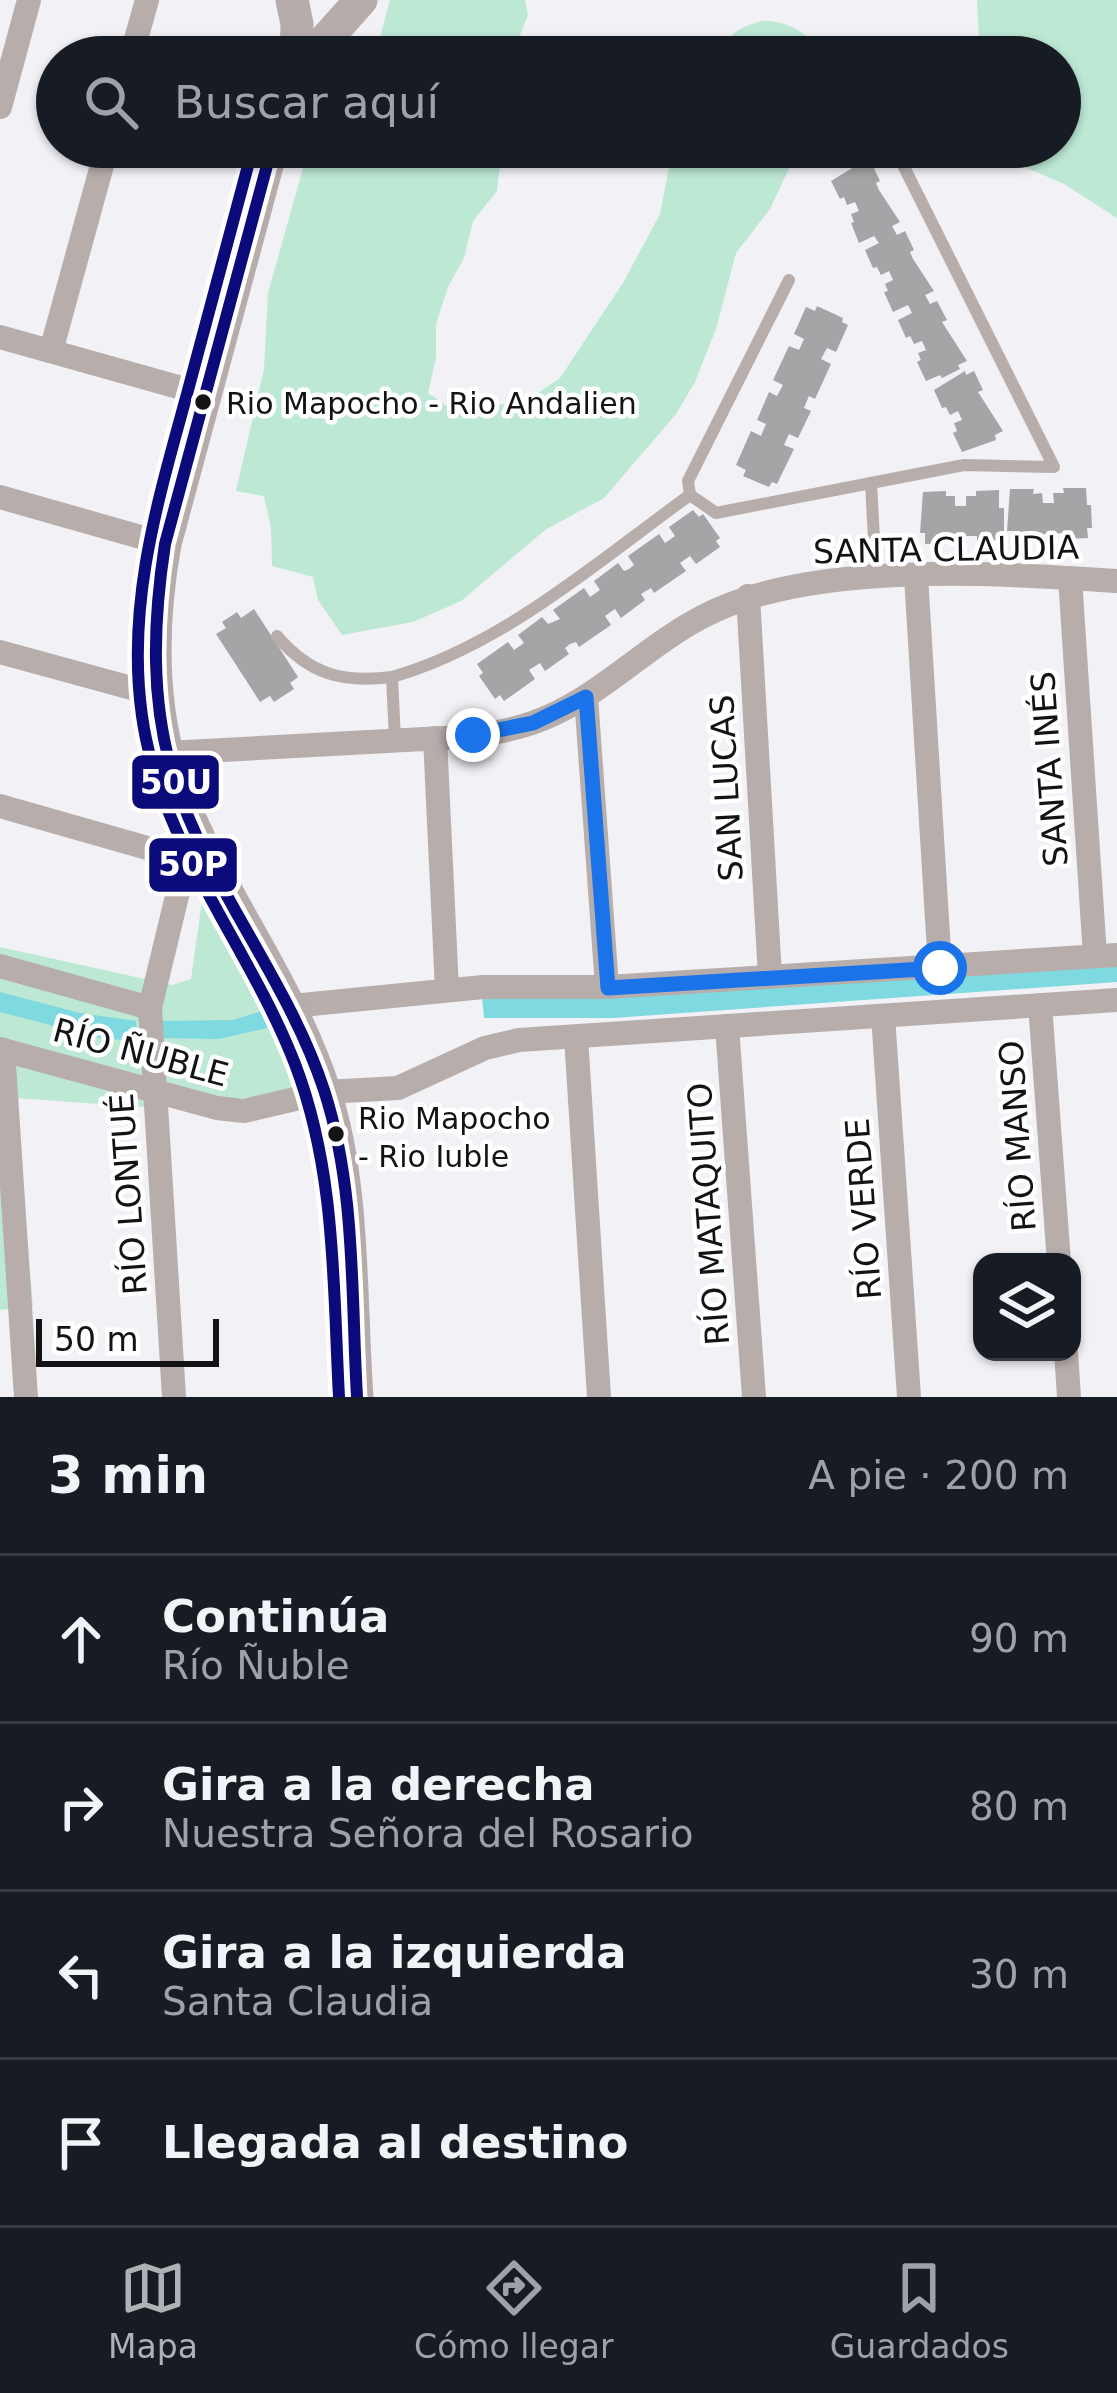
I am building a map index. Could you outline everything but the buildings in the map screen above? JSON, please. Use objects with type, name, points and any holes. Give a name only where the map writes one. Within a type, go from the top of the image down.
[{"type":"street","points":[[0,107],[29,0]]},
{"type":"street","points":[[137,36],[147,0]]},
{"type":"street","points":[[292,0],[297,36]]},
{"type":"street","points":[[329,36],[361,0]]},
{"type":"street","points":[[51,352],[100,168]]},
{"type":"street","points":[[266,168],[165,544],[155,621],[157,695],[167,752],[185,810],[292,1006],[325,1092],[334,1126],[345,1219],[357,1397]]},
{"type":"street","points":[[0,337],[203,394]]},
{"type":"street","points":[[0,497],[165,544]]},
{"type":"street","points":[[916,576],[940,968]]},
{"type":"street","name":"SANTA CLAUDIA","points":[[167,752],[508,730],[586,697],[689,625],[748,596],[806,583],[916,576],[1117,581]]},
{"type":"street","name":"SANTA INÉS","points":[[1070,578],[1106,956]]},
{"type":"street","name":"SAN LUCAS","points":[[748,596],[770,976]]},
{"type":"street","points":[[0,652],[157,695]]},
{"type":"street","points":[[586,697],[608,988]]},
{"type":"street","points":[[435,738],[447,990]]},
{"type":"street","points":[[0,806],[214,867]]},
{"type":"street","name":"RÍO LONTUÉ","points":[[174,1397],[150,1007],[178,892],[193,874],[214,867]]},
{"type":"street","points":[[292,1006],[447,990],[608,988],[1106,956]]},
{"type":"street","name":"RÍO ÑUBLE","points":[[0,966],[150,1007]]},
{"type":"street","name":"RÍO ÑUBLE","points":[[2,1050],[244,1111],[325,1092],[398,1088],[503,1042],[1117,1000]]},
{"type":"street","name":"RÍO MANSO","points":[[1040,1005],[1058,1253]]},
{"type":"street","name":"RÍO VERDE","points":[[883,1016],[908,1397]]},
{"type":"street","name":"RÍO MATAQUITO","points":[[727,1026],[754,1397]]},
{"type":"street","points":[[576,1037],[599,1397]]},
{"type":"street","points":[[2,1050],[11,1331],[26,1397]]},
{"type":"street","points":[[1067,1361],[1069,1397]]},
{"type":"lane","points":[[789,280],[688,481],[691,495],[716,513],[964,465],[1054,467],[904,168]]},
{"type":"lane","points":[[871,483],[876,578]]},
{"type":"lane","points":[[278,636],[296,659],[356,679],[392,677],[436,662],[507,623],[691,495]]},
{"type":"lane","points":[[392,677],[395,740]]},
{"type":"green space","points":[[390,0],[525,0],[528,15],[520,36],[381,36]]},
{"type":"green space","points":[[977,0],[1117,0],[1117,218],[1064,184],[1027,168],[1081,168],[1081,36],[979,36]]},
{"type":"green space","points":[[762,21],[781,23],[805,36],[731,36]]},
{"type":"green space","points":[[303,168],[500,168],[497,191],[473,221],[464,258],[436,324],[436,358],[428,393],[457,413],[529,399],[560,378],[623,283],[660,214],[669,168],[789,168],[770,209],[736,253],[716,329],[676,414],[604,498],[545,530],[461,601],[413,622],[342,635],[318,600],[313,577],[272,566],[264,496],[236,491],[264,369],[268,293]]},
{"type":"green space","points":[[203,894],[287,1034],[303,1091],[157,1108],[15,1098],[33,1306],[0,1310],[0,947],[172,985],[191,979]]},
{"type":"water","points":[[1117,966],[1117,982],[613,1018],[484,1018],[482,996]]},
{"type":"water","points":[[0,992],[80,1013],[136,1021],[138,1041],[104,1039],[0,1012]]},
{"type":"water","points":[[268,1009],[276,1026],[219,1039],[161,1038],[161,1021],[233,1020]]},
{"type":"transit line","name":"50P","points":[[247,168],[156,513],[142,593],[138,674],[152,763],[167,808],[276,1020],[308,1104],[330,1229],[339,1397]]},
{"type":"transit line","name":"50U","points":[[266,168],[165,544],[156,632],[157,691],[166,749],[189,819],[290,1010],[324,1090],[347,1203],[357,1397]]},
{"type":"place","name":"Rio Mapocho - Rio Andalien","points":[[203,402]]},
{"type":"place","name":"Rio Mapocho - Rio Iuble","points":[[336,1134]]},
{"type":"route","points":[[473,735],[533,723],[586,697],[608,988],[940,968]]}]
